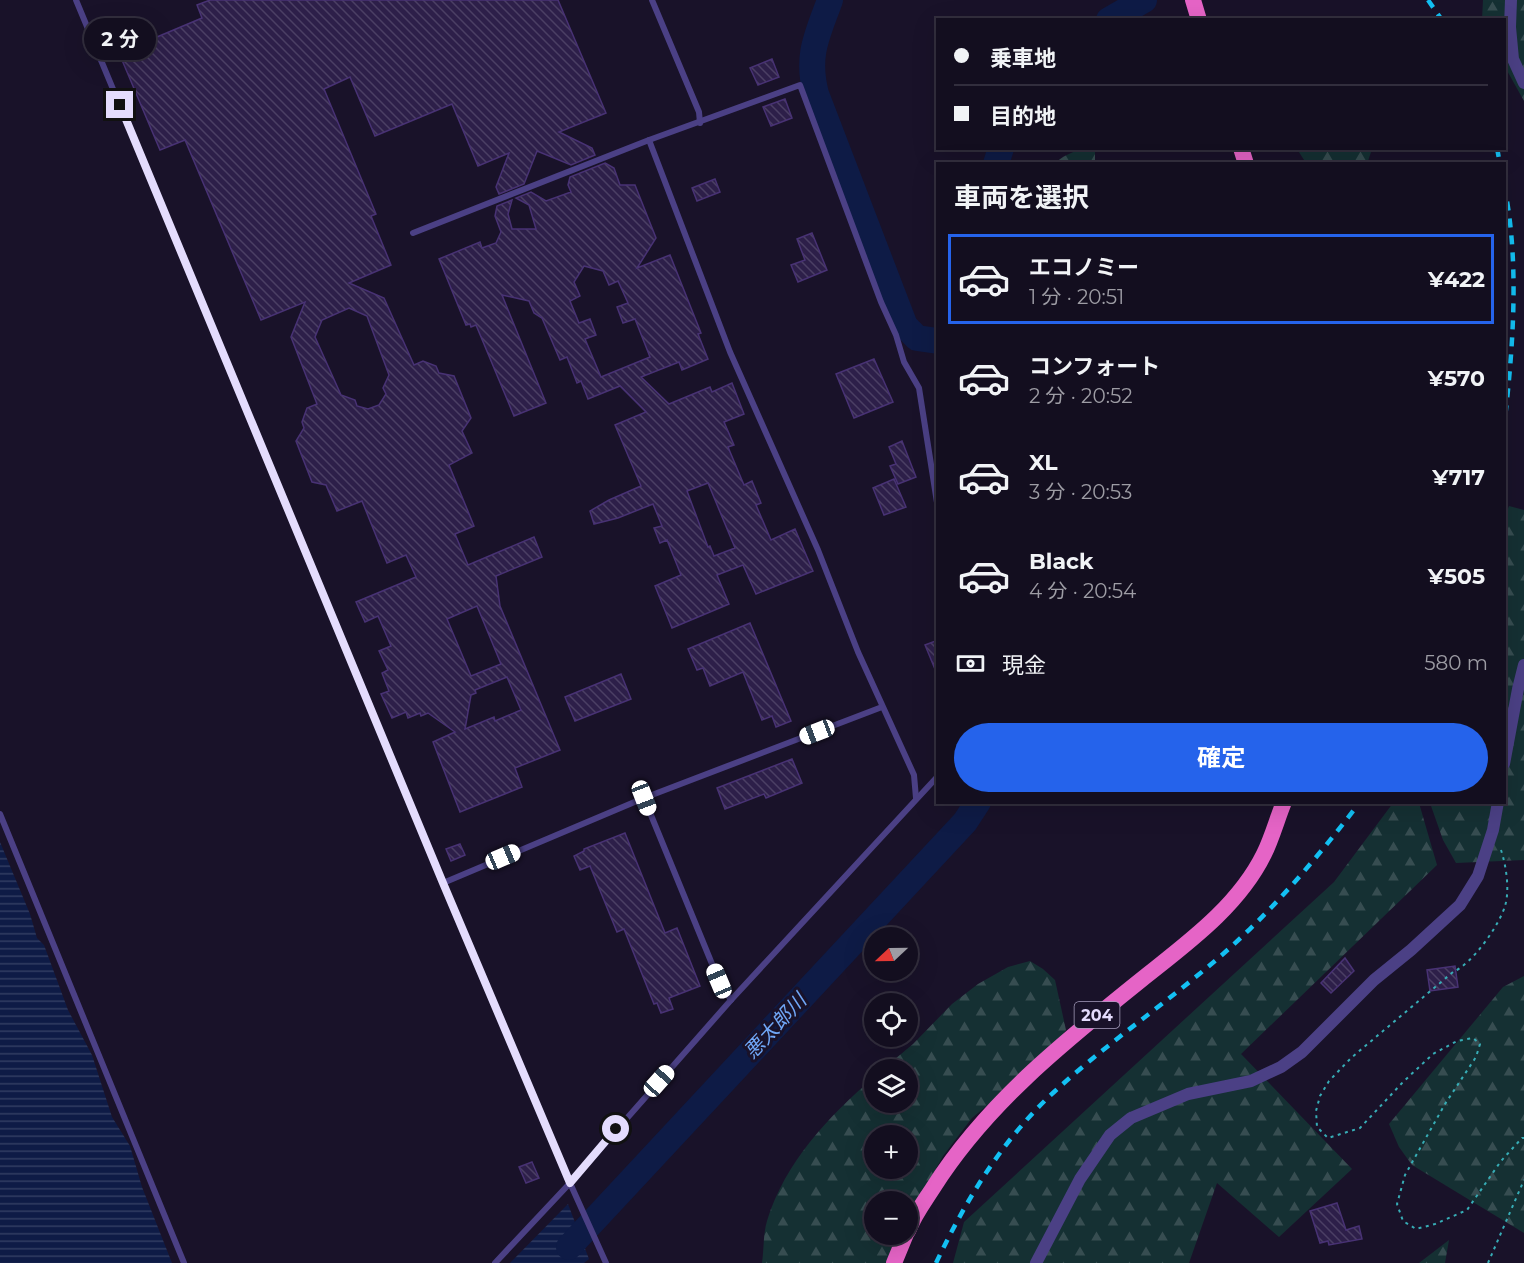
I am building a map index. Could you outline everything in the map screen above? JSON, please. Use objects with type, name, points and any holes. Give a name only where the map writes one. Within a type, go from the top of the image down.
[{"type":"highway","points":[[1193,0],[1198,18]]},
{"type":"highway","name":"204","points":[[918,1210],[944,1169],[981,1122],[1070,1037],[1204,929],[1240,890],[1264,854],[1283,804]]},
{"type":"highway","name":"204","points":[[894,1263],[902,1245]]},
{"type":"street","points":[[1511,0],[1510,27],[1513,58],[1524,83]]},
{"type":"street","points":[[1506,754],[1524,665]]},
{"type":"street","points":[[1036,1263],[1080,1179],[1110,1135],[1131,1118],[1188,1094],[1251,1081],[1281,1067],[1302,1052],[1374,980],[1460,905],[1478,876],[1498,804]]},
{"type":"lane","points":[[76,0],[443,883],[606,1263]]},
{"type":"lane","points":[[652,0],[699,112],[700,123]]},
{"type":"lane","points":[[413,233],[649,140],[800,85],[881,302],[896,335],[904,362],[919,388],[936,496]]},
{"type":"lane","points":[[649,140],[730,352],[818,550],[858,651],[914,776],[916,798]]},
{"type":"lane","points":[[443,883],[644,798],[882,707]]},
{"type":"lane","points":[[495,1263],[570,1183],[731,1000],[936,778]]},
{"type":"lane","points":[[644,798],[719,981],[731,1000]]},
{"type":"lane","points":[[0,814],[184,1263]]},
{"type":"path","points":[[1493,827],[1507,868],[1506,905],[1493,930],[1459,970],[1446,978],[1351,1058],[1329,1081],[1320,1096],[1316,1111],[1317,1127],[1328,1138],[1360,1128],[1433,1053],[1457,1041],[1473,1038],[1480,1044],[1476,1057],[1445,1104],[1405,1175],[1396,1204],[1403,1221],[1416,1229],[1435,1224],[1467,1210],[1501,1161],[1524,1138]]},
{"type":"path","points":[[1488,1263],[1524,1180]]},
{"type":"green space","points":[[1483,0],[1524,0],[1524,101],[1506,69],[1506,18],[1482,18]]},
{"type":"green space","points":[[1095,150],[1095,162],[1056,162],[1074,152]]},
{"type":"green space","points":[[1298,150],[1372,150],[1368,162],[1305,162]]},
{"type":"green space","points":[[1509,506],[1524,510],[1524,860],[1456,863],[1443,840],[1430,804],[1506,804],[1506,514]]},
{"type":"green space","points":[[1392,804],[1419,804],[1437,865],[1241,1054],[1352,1169],[1279,1237],[1217,1183],[1189,1263],[953,1263],[964,1222],[1334,882]]},
{"type":"green space","points":[[1030,961],[1055,980],[1066,1030],[1054,1050],[972,1118],[943,1156],[929,1181],[918,1209],[918,1191],[864,1191],[864,1245],[903,1245],[895,1263],[762,1263],[766,1226],[775,1199],[785,1179],[810,1142],[864,1086],[864,1113],[918,1113],[918,1059],[895,1059],[909,1047],[918,1047],[918,1039],[952,1004],[978,984],[1008,967]]},
{"type":"green space","points":[[1524,976],[1524,1233],[1412,1165],[1399,1147],[1389,1124],[1503,987]]},
{"type":"green space","points":[[1449,1240],[1445,1263],[1419,1263]]},
{"type":"water","points":[[0,842],[30,914],[37,938],[44,945],[68,1010],[92,1055],[112,1117],[130,1146],[142,1187],[172,1263],[0,1263]]},
{"type":"water","points":[[568,1204],[589,1259],[584,1263],[510,1263]]},
{"type":"building","points":[[210,0],[558,0],[606,113],[559,132],[592,148],[595,155],[571,165],[537,151],[524,184],[499,194],[496,187],[509,153],[478,166],[452,104],[375,136],[350,77],[324,89],[376,214],[371,216],[391,265],[349,283],[384,298],[414,365],[423,361],[436,366],[439,373],[454,376],[471,418],[462,431],[472,453],[449,465],[474,526],[455,534],[468,565],[534,537],[542,557],[496,576],[500,606],[560,750],[515,768],[522,787],[460,812],[433,742],[455,732],[428,713],[421,716],[420,713],[408,718],[406,712],[392,718],[381,694],[389,691],[382,673],[388,670],[379,651],[391,646],[378,616],[365,622],[356,602],[416,577],[406,555],[387,563],[362,501],[337,511],[326,485],[312,482],[296,441],[304,428],[302,422],[307,408],[317,404],[291,337],[305,302],[261,320],[185,140],[160,150],[119,53],[202,18],[197,5]],"holes":[[[349,308],[367,316],[389,375],[383,388],[386,394],[379,405],[368,409],[357,406],[355,400],[341,395],[315,337],[322,320]],[[477,606],[501,664],[471,676],[447,619]],[[507,677],[521,710],[495,721],[494,717],[465,729],[471,695],[476,693],[475,690]]]},
{"type":"building","points":[[772,59],[779,77],[758,85],[750,68]]},
{"type":"building","points":[[785,99],[792,118],[771,126],[763,107]]},
{"type":"building","points":[[605,163],[614,168],[620,185],[635,185],[656,238],[637,268],[670,255],[701,333],[698,334],[708,359],[682,370],[679,362],[641,377],[669,404],[710,387],[712,392],[732,383],[744,414],[724,422],[734,445],[728,447],[744,485],[752,481],[761,503],[756,505],[771,540],[795,529],[813,571],[756,594],[743,565],[717,575],[729,604],[672,628],[655,586],[681,575],[667,540],[660,543],[654,528],[662,526],[653,504],[618,518],[594,524],[590,511],[641,486],[615,425],[646,412],[620,386],[588,399],[581,381],[577,383],[567,357],[560,360],[542,318],[534,313],[529,301],[502,295],[546,403],[514,416],[476,325],[471,327],[470,324],[466,325],[439,259],[480,242],[482,248],[496,243],[501,232],[495,216],[497,206],[512,200],[508,214],[512,229],[536,229],[529,205],[516,198],[531,192],[546,201],[571,192],[568,185],[570,177]],"holes":[[[584,266],[603,271],[609,285],[618,281],[628,303],[617,307],[623,323],[635,319],[650,357],[601,377],[585,339],[596,335],[590,319],[579,323],[570,301],[580,296],[574,282]],[[708,483],[735,548],[714,556],[710,546],[708,547],[687,491]]]},
{"type":"building","points":[[715,179],[720,192],[697,201],[692,188]]},
{"type":"building","points":[[812,233],[827,270],[798,282],[791,265],[805,260],[797,239]]},
{"type":"building","points":[[874,359],[893,402],[854,418],[836,374]]},
{"type":"building","points":[[902,441],[916,477],[898,484],[890,466],[896,464],[889,447]]},
{"type":"building","points":[[894,479],[906,507],[884,515],[873,488]]},
{"type":"building","points":[[750,623],[791,721],[776,727],[772,716],[762,720],[743,672],[710,686],[703,668],[697,670],[688,649]]},
{"type":"building","points":[[936,641],[936,672],[925,645]]},
{"type":"building","points":[[621,674],[631,699],[575,721],[565,697]]},
{"type":"building","points":[[792,759],[802,783],[766,798],[764,794],[725,809],[717,788]]},
{"type":"building","points":[[625,833],[665,933],[677,928],[700,986],[669,998],[673,1009],[661,1013],[657,1003],[654,1004],[624,929],[617,932],[590,866],[580,870],[574,856],[584,849]]},
{"type":"building","points":[[460,844],[465,855],[451,861],[446,849]]},
{"type":"building","points":[[1345,958],[1354,971],[1331,993],[1321,983]]},
{"type":"building","points":[[1455,966],[1458,987],[1430,991],[1427,970]]},
{"type":"building","points":[[532,1162],[539,1178],[526,1183],[519,1167]]},
{"type":"building","points":[[1337,1203],[1346,1230],[1359,1226],[1362,1239],[1329,1245],[1328,1241],[1320,1243],[1310,1211]]},
{"type":"waterway","points":[[830,0],[814,46],[812,68],[816,94],[905,326],[917,338],[936,341]]},
{"type":"waterway","name":"悪太郎川","points":[[1112,18],[1144,0]]},
{"type":"waterway","name":"悪太郎川","points":[[997,162],[1000,150]]},
{"type":"waterway","name":"悪太郎川","points":[[569,1247],[965,822],[977,804]]},
{"type":"railway","points":[[1428,0],[1441,18]]},
{"type":"railway","points":[[1497,150],[1500,162]]},
{"type":"railway","points":[[1506,197],[1513,275],[1512,337],[1506,407]]},
{"type":"railway","points":[[936,1263],[960,1216],[987,1172],[1035,1111],[1074,1074],[1202,972],[1242,937],[1295,882],[1358,804]]},
{"type":"route","points":[[120,105],[570,1183],[616,1129]]}]
